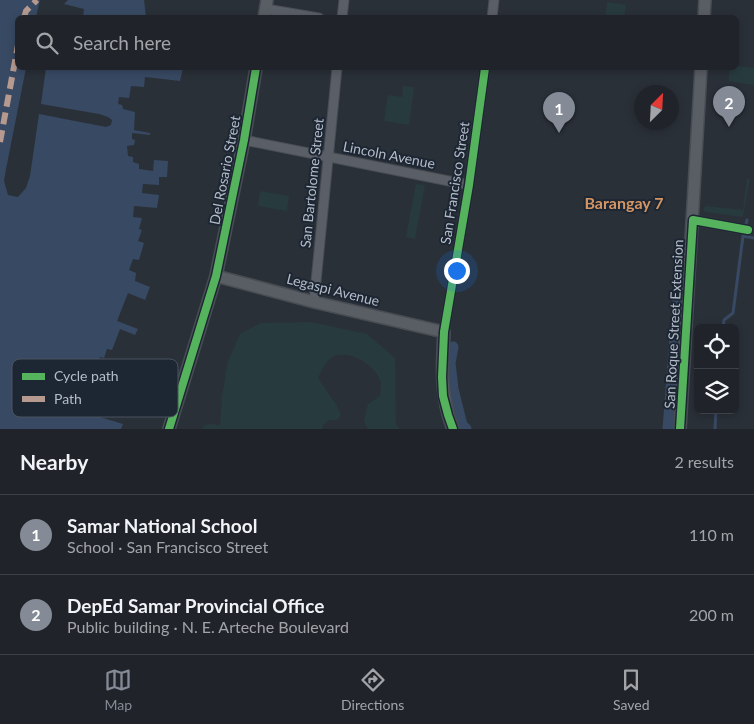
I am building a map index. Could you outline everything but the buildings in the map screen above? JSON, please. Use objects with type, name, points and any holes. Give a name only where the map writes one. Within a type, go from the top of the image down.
[{"type":"street","points":[[342,15],[344,0]]},
{"type":"street","points":[[492,15],[494,0]]},
{"type":"street","points":[[704,15],[705,0]]},
{"type":"street","points":[[266,9],[301,15]]},
{"type":"street","name":"Del Rosario Street","points":[[178,400],[216,276],[244,140],[256,70]]},
{"type":"street","name":"San Bartolome Street","points":[[314,302],[337,70]]},
{"type":"street","name":"San Francisco Street","points":[[444,332],[469,185],[485,70]]},
{"type":"street","name":"San Roque Street Extension","points":[[681,429],[701,70]]},
{"type":"street","name":"Lincoln Avenue","points":[[244,140],[469,185]]},
{"type":"street","points":[[693,220],[744,229]]},
{"type":"street","name":"Legaspi Avenue","points":[[216,276],[314,302],[444,332]]},
{"type":"street","points":[[444,332],[443,396],[453,429]]},
{"type":"street","name":"Del Rosario Street","points":[[169,429],[173,417]]},
{"type":"green space","points":[[607,2],[626,5],[624,15],[605,15]]},
{"type":"green space","points":[[739,66],[754,68],[754,85],[729,81],[730,70],[739,70]]},
{"type":"green space","points":[[403,86],[414,87],[409,125],[384,121],[388,95],[402,97]]},
{"type":"green space","points":[[747,179],[750,179],[743,216],[703,211],[706,206],[743,210]]},
{"type":"green space","points":[[416,184],[425,185],[415,239],[406,237]]},
{"type":"green space","points":[[260,191],[289,196],[287,211],[258,206]]},
{"type":"green space","points":[[311,322],[367,334],[395,358],[396,424],[400,429],[368,429],[364,421],[368,404],[380,396],[381,382],[377,374],[359,359],[352,356],[337,355],[331,358],[323,367],[318,378],[341,415],[337,420],[329,420],[323,425],[322,429],[202,429],[205,425],[220,426],[222,396],[228,361],[240,334],[261,323]]},
{"type":"water","points":[[0,0],[40,0],[36,15],[15,15],[15,70],[26,70],[4,181],[8,195],[18,197],[26,188],[30,176],[39,114],[106,127],[111,125],[112,120],[99,114],[41,104],[46,70],[183,70],[180,81],[145,77],[144,87],[131,86],[129,98],[119,97],[118,104],[122,105],[123,109],[135,112],[134,130],[150,133],[150,135],[132,133],[132,139],[135,140],[134,145],[127,146],[128,156],[133,157],[133,162],[139,164],[139,169],[153,171],[154,160],[168,161],[167,177],[159,177],[159,185],[143,184],[142,193],[159,195],[157,208],[134,206],[133,217],[142,218],[139,229],[142,230],[138,241],[144,243],[139,260],[133,259],[129,270],[136,273],[135,281],[150,287],[145,300],[128,293],[117,321],[138,329],[135,335],[120,329],[112,350],[107,349],[104,358],[100,357],[100,359],[12,359],[12,417],[100,417],[123,424],[121,429],[0,429]]},
{"type":"water","points":[[68,0],[144,0],[146,15],[83,15],[84,9],[64,4]]},
{"type":"waterway","points":[[724,324],[724,320],[733,313],[743,236],[747,220]]},
{"type":"waterway","points":[[743,236],[754,238]]},
{"type":"waterway","points":[[668,429],[679,286]]},
{"type":"waterway","points":[[453,347],[450,363],[453,389],[462,425],[466,429]]},
{"type":"waterway","points":[[715,429],[716,414]]},
{"type":"marked path","points":[[25,15],[26,11],[37,0]]},
{"type":"marked path","points":[[0,142],[15,61]]},
{"type":"cycle path","points":[[178,400],[216,276],[244,140],[256,70]]},
{"type":"cycle path","points":[[453,429],[443,396],[444,332],[469,185],[485,70]]},
{"type":"cycle path","points":[[680,429],[693,220],[748,230]]},
{"type":"cycle path","points":[[169,429],[173,417]]},
{"type":"place","name":"DepEd Samar Provincial Office","points":[[729,127]]},
{"type":"place","name":"Samar National School","points":[[559,133]]},
{"type":"district","name":"Barangay 7","points":[[624,203]]}]
